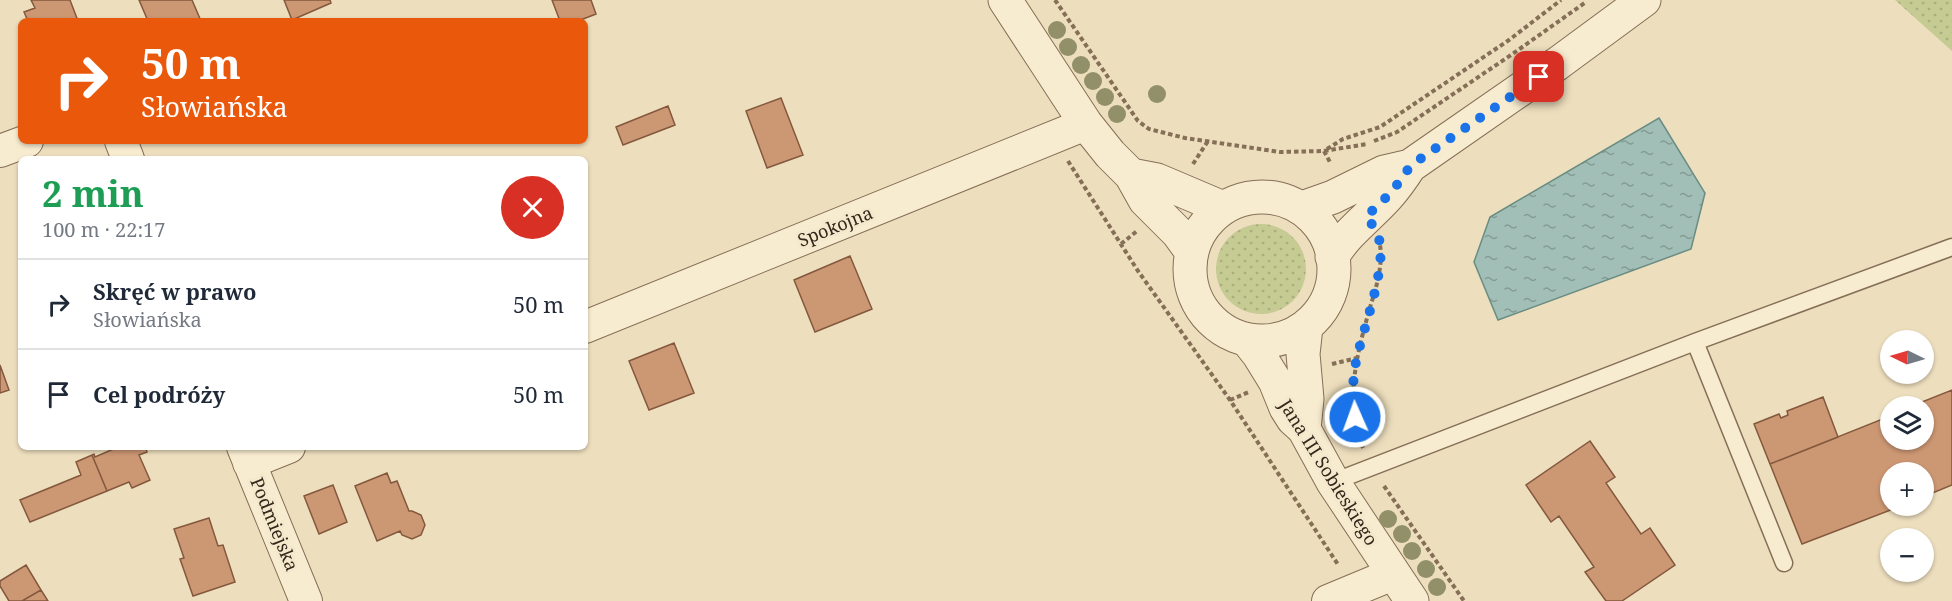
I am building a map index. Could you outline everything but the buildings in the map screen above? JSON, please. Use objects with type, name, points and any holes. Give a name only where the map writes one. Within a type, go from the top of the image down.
[{"type":"street","points":[[1005,0],[1086,124],[1110,154],[1131,175],[1144,200],[1178,233],[1191,251]]},
{"type":"street","points":[[1332,257],[1341,243],[1357,203],[1384,172],[1410,166],[1557,64],[1644,0]]},
{"type":"street","name":"Spokojna","points":[[588,326],[1086,124]]},
{"type":"street","points":[[0,152],[20,144]]},
{"type":"street","points":[[1131,175],[1157,180],[1222,208]]},
{"type":"street","points":[[1264,196],[1278,198],[1302,208],[1314,219],[1329,241],[1334,267],[1329,294],[1320,312],[1306,327],[1281,339],[1267,342],[1248,341],[1221,329],[1207,317],[1197,303],[1191,286],[1189,269],[1191,251],[1203,226],[1222,208],[1236,201],[1264,196]]},
{"type":"street","points":[[1302,208],[1357,203]]},
{"type":"street","points":[[1304,429],[1307,399],[1303,354],[1306,327]]},
{"type":"street","name":"Jana III Sobieskiego","points":[[1248,341],[1270,373],[1293,419],[1304,429],[1333,482],[1412,601]]},
{"type":"street","points":[[246,455],[273,450]]},
{"type":"street","name":"Podmiejska","points":[[246,455],[306,601]]},
{"type":"street","points":[[1341,595],[1393,574]]},
{"type":"lane","points":[[1333,482],[1695,342],[1952,247]]},
{"type":"lane","points":[[1695,342],[1784,563]]},
{"type":"path","points":[[1055,0],[1138,121],[1149,129],[1185,138],[1280,152],[1324,151],[1365,144],[1397,132],[1588,0]]},
{"type":"path","points":[[1324,151],[1343,139],[1380,127],[1509,40],[1561,0]]},
{"type":"path","points":[[1053,137],[1138,271],[1230,400],[1341,595]]},
{"type":"path","points":[[1324,151],[1378,236],[1381,251],[1376,287],[1356,363],[1353,400],[1356,433],[1371,466],[1464,601]]},
{"type":"green space","points":[[1895,0],[1952,0],[1952,51]]},
{"type":"green space","points":[[1261,224],[1278,228],[1293,237],[1302,252],[1306,269],[1302,286],[1293,301],[1278,310],[1261,314],[1244,310],[1229,301],[1220,286],[1216,269],[1220,252],[1229,237],[1244,228]]},
{"type":"water","points":[[1659,118],[1705,193],[1691,249],[1498,320],[1474,262],[1490,217]]},
{"type":"route","points":[[1355,417],[1353,400],[1356,363],[1376,287],[1381,251],[1378,236],[1366,216],[1386,199],[1410,166],[1539,77]]}]
